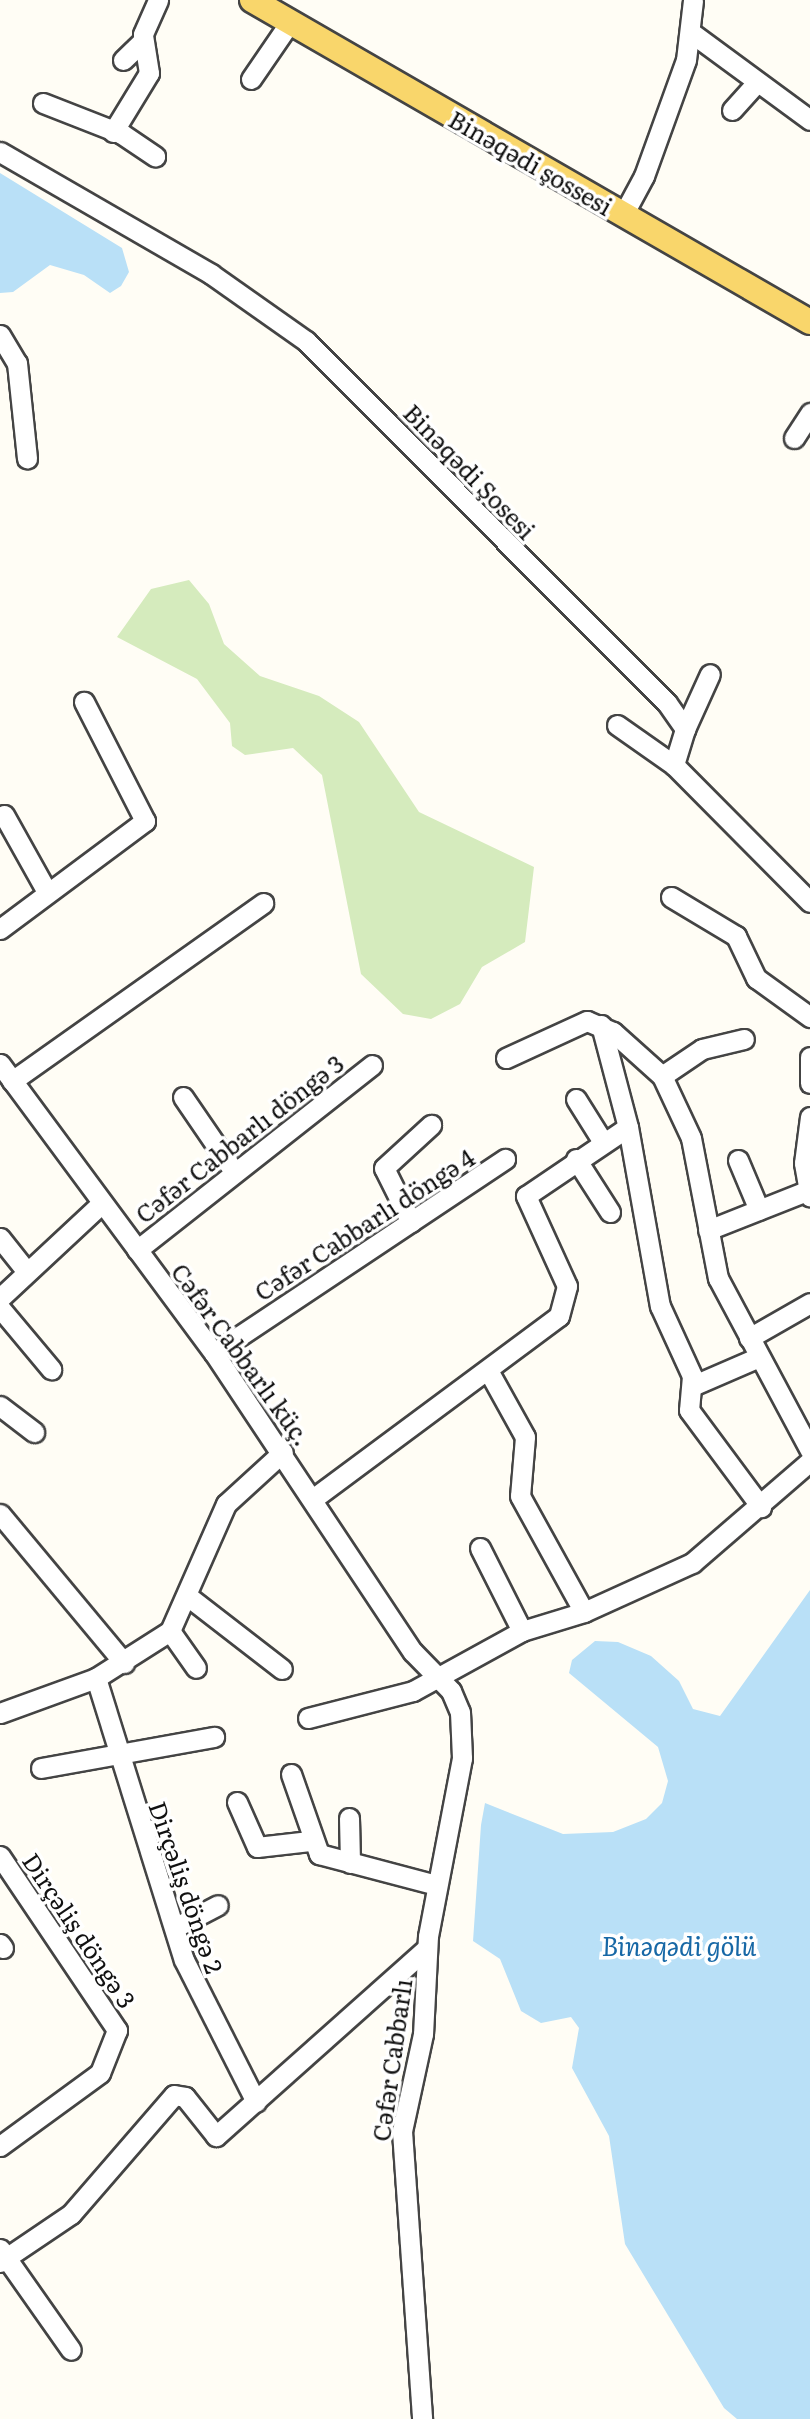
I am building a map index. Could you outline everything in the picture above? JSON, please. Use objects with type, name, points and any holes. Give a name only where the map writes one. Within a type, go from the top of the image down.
[{"type":"main road","name":"Binəqədi şossesi","points":[[253,0],[810,322]]},
{"type":"street","points":[[123,60],[143,41],[158,0]]},
{"type":"street","points":[[623,215],[644,176],[693,34],[693,0]]},
{"type":"street","points":[[251,79],[290,22]]},
{"type":"street","points":[[693,34],[756,83],[810,120]]},
{"type":"street","points":[[113,132],[149,74],[143,41]]},
{"type":"street","points":[[732,110],[756,83]]},
{"type":"street","points":[[43,103],[113,132],[155,156]]},
{"type":"street","name":"Binəqədi Şosesi","points":[[0,152],[211,274],[306,341],[667,703],[685,729]]},
{"type":"street","points":[[0,335],[17,363],[27,458]]},
{"type":"street","points":[[794,438],[810,414]]},
{"type":"street","points":[[674,765],[685,729],[710,674]]},
{"type":"street","points":[[0,929],[46,890],[145,821],[84,702]]},
{"type":"street","points":[[617,725],[674,765],[810,902]]},
{"type":"street","points":[[4,815],[46,890]]},
{"type":"street","points":[[671,897],[736,936],[756,978],[810,1017]]},
{"type":"street","points":[[12,1081],[263,903]]},
{"type":"street","points":[[506,1058],[575,1022],[601,1025],[662,1076],[691,1138],[718,1278],[810,1450]]},
{"type":"street","points":[[601,1025],[628,1127],[660,1306],[689,1367],[693,1421],[761,1507]]},
{"type":"street","points":[[662,1076],[692,1054],[744,1039]]},
{"type":"street","points":[[810,1057],[810,1083]]},
{"type":"street","name":"Cəfər Cabbarlı küç.","points":[[0,1064],[284,1452],[413,1652],[439,1676]]},
{"type":"street","name":"Cəfər Cabbarlı döngə 3","points":[[137,1250],[233,1170],[372,1065]]},
{"type":"street","points":[[183,1097],[233,1170]]},
{"type":"street","points":[[576,1099],[603,1142]]},
{"type":"street","points":[[708,1230],[809,1193],[804,1163],[810,1117]]},
{"type":"street","points":[[411,1222],[384,1168],[431,1125]]},
{"type":"street","points":[[314,1498],[547,1329],[567,1301],[562,1269],[526,1196],[576,1159],[628,1127]]},
{"type":"street","name":"Cəfər Cabbarlı döngə 4","points":[[214,1353],[505,1159]]},
{"type":"street","points":[[576,1159],[610,1212]]},
{"type":"street","points":[[738,1160],[759,1210]]},
{"type":"street","points":[[0,1298],[102,1203]]},
{"type":"street","points":[[0,1238],[27,1272]]},
{"type":"street","points":[[749,1338],[810,1303]]},
{"type":"street","points":[[0,1308],[51,1369]]},
{"type":"street","points":[[692,1386],[759,1357]]},
{"type":"street","points":[[489,1372],[525,1437],[520,1496],[583,1612]]},
{"type":"street","points":[[0,1406],[34,1432]]},
{"type":"street","points":[[1,1711],[96,1678],[124,1663],[170,1630],[190,1598],[226,1504],[284,1452]]},
{"type":"street","points":[[308,1718],[400,1696],[522,1631],[583,1612],[710,1553],[810,1461]]},
{"type":"street","points":[[0,1514],[124,1663]]},
{"type":"street","points":[[480,1548],[522,1631]]},
{"type":"street","points":[[190,1598],[282,1669]]},
{"type":"street","points":[[170,1630],[196,1668]]},
{"type":"street","name":"Cəfər Cabbarlı","points":[[422,2419],[402,2131],[428,1997],[426,1949],[462,1732],[460,1712],[439,1676]]},
{"type":"street","name":"Dirçəliş döngə 2","points":[[96,1678],[196,1990],[256,2102]]},
{"type":"street","points":[[41,1768],[214,1737]]},
{"type":"street","points":[[291,1774],[310,1841],[319,1854],[436,1885]]},
{"type":"street","points":[[237,1802],[257,1847],[310,1841]]},
{"type":"street","points":[[349,1818],[350,1863]]},
{"type":"street","name":"Dirçəliş döngə 3","points":[[0,1856],[117,2030],[100,2073],[0,2146]]},
{"type":"street","points":[[176,1927],[218,1905]]},
{"type":"street","points":[[71,2350],[2,2256],[71,2214],[174,2095],[186,2097],[216,2136],[426,1949]]},
{"type":"green space","points":[[189,580],[209,604],[224,644],[260,676],[319,696],[359,722],[419,812],[534,867],[525,942],[482,967],[460,1004],[431,1019],[403,1014],[361,974],[322,775],[293,748],[245,755],[232,746],[230,723],[197,679],[117,637],[151,589]]},
{"type":"water","points":[[0,173],[122,248],[129,272],[121,286],[110,293],[84,275],[50,265],[13,292],[0,293]]},
{"type":"water","name":"Binəqədi gölü","points":[[810,1590],[810,2419],[737,2419],[724,2408],[625,2244],[609,2136],[572,2068],[579,2028],[571,2017],[541,2023],[521,2011],[500,1959],[473,1941],[481,1825],[485,1803],[563,1834],[613,1832],[646,1819],[662,1803],[668,1781],[658,1747],[569,1673],[572,1660],[595,1641],[618,1642],[651,1656],[679,1681],[693,1709],[720,1716]]}]
